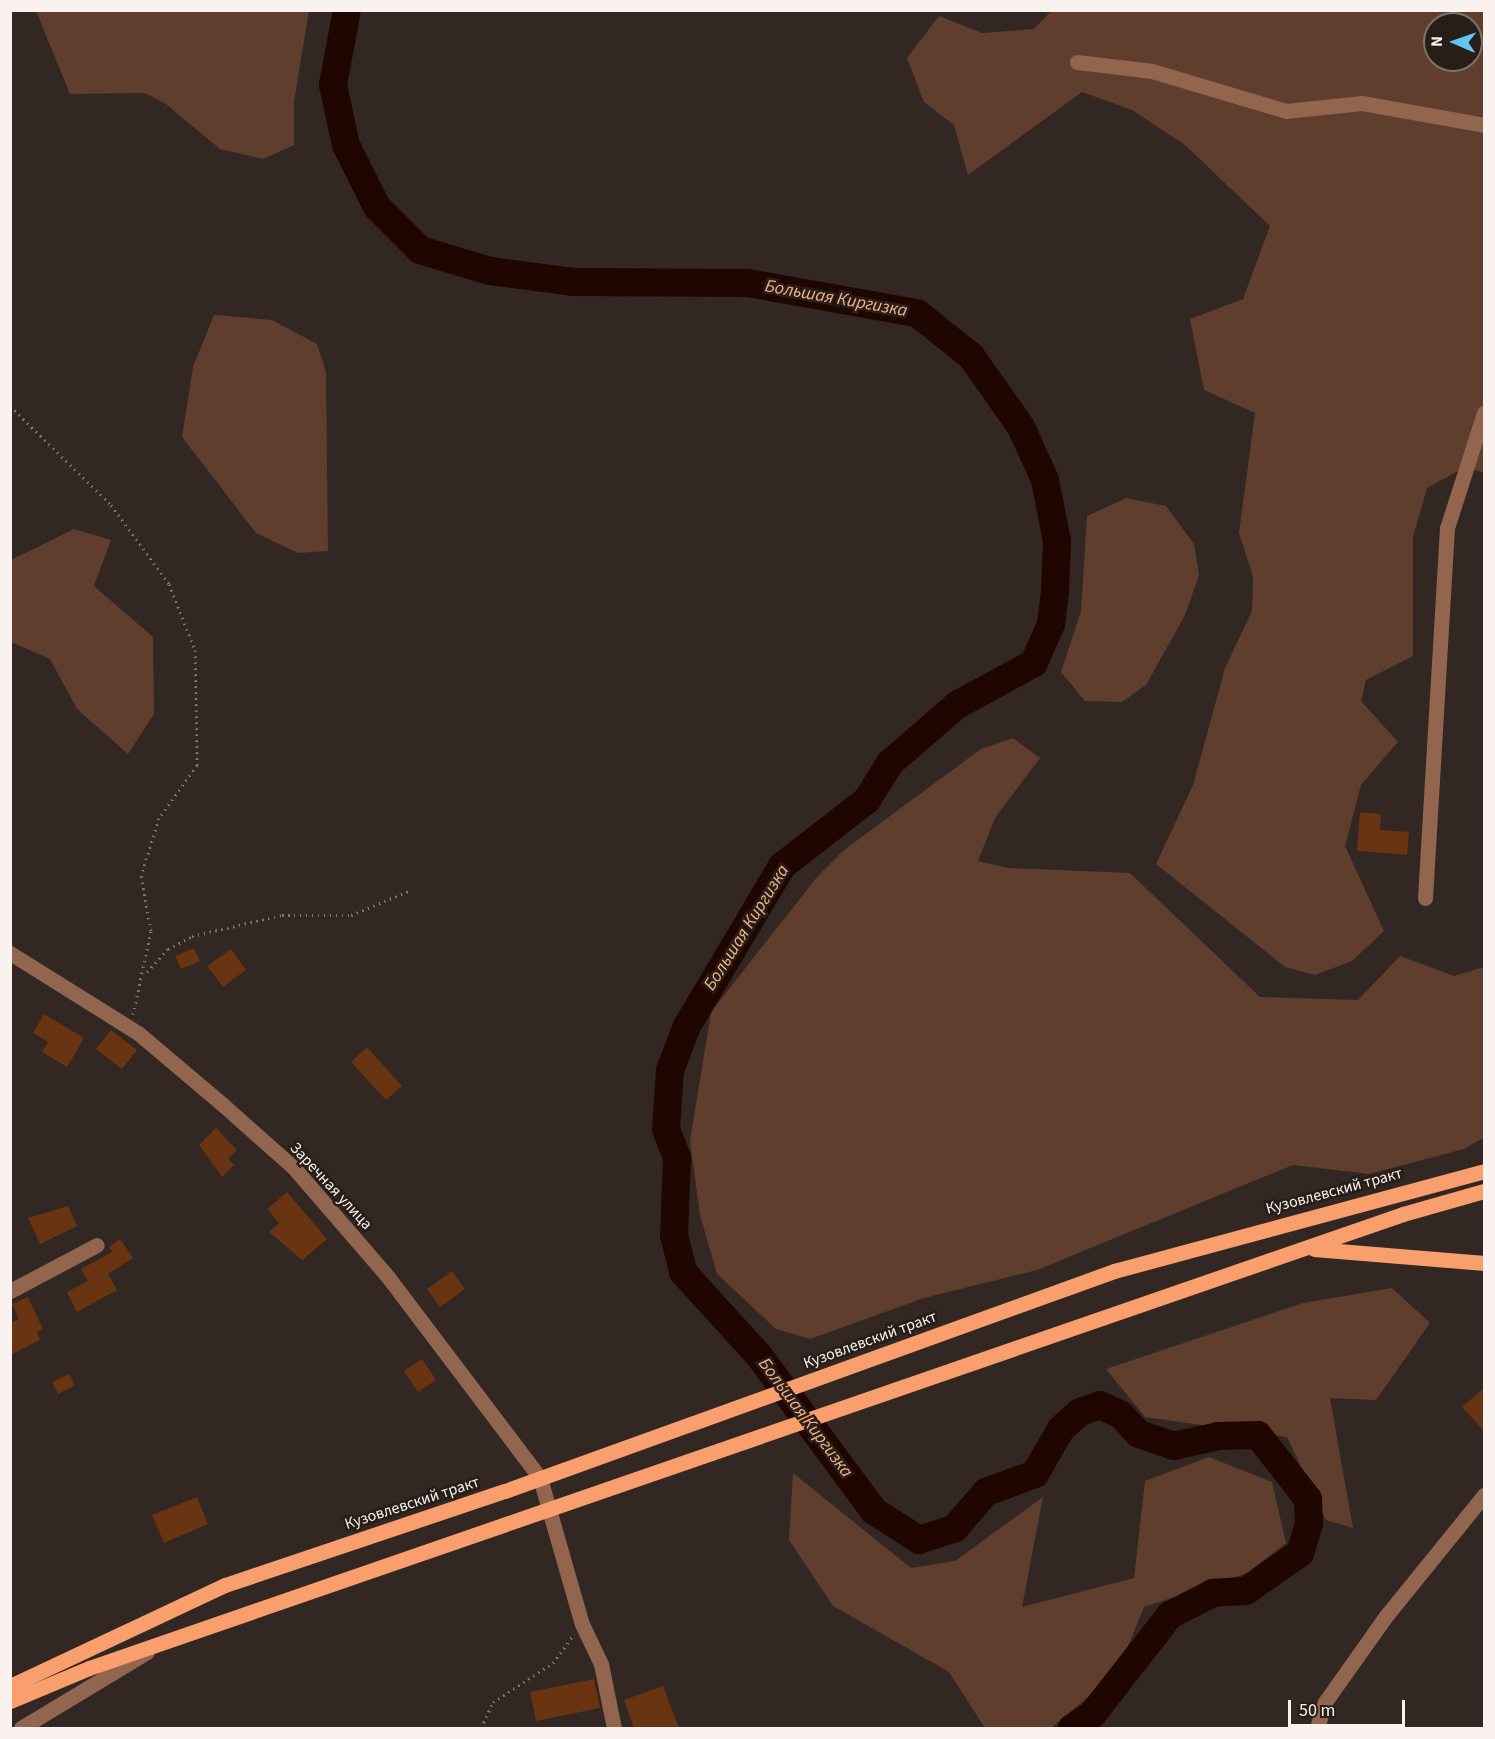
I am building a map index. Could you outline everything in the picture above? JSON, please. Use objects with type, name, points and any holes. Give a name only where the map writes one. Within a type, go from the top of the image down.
[{"type":"main road","name":"Кузовлевский тракт","points":[[10,1686],[225,1585],[731,1411],[1114,1271],[1485,1171]]},
{"type":"main road","points":[[10,1701],[157,1645],[848,1410],[1305,1248],[1485,1191]]},
{"type":"main road","points":[[1305,1248],[1485,1263]]},
{"type":"street","points":[[1077,62],[1152,71],[1286,111],[1362,103],[1485,124]]},
{"type":"street","points":[[1425,898],[1447,528],[1485,413]]},
{"type":"street","name":"Заречная улица","points":[[10,953],[129,1027],[294,1168],[388,1276],[540,1478],[554,1511],[582,1624],[601,1664],[614,1728]]},
{"type":"street","points":[[10,1291],[97,1245]]},
{"type":"street","points":[[1317,1728],[1325,1702],[1386,1616],[1485,1495]]},
{"type":"street","points":[[21,1728],[157,1645]]},
{"type":"path","points":[[10,406],[111,505],[169,584],[195,650],[197,765],[159,818],[141,876],[152,932],[146,974],[129,1027]]},
{"type":"path","points":[[146,974],[168,949],[192,936],[282,915],[351,915],[409,891]]},
{"type":"path","points":[[481,1728],[493,1702],[553,1663],[582,1624]]},
{"type":"shaded area","points":[[1052,10],[1484,11],[1484,473],[1465,467],[1427,488],[1413,537],[1413,656],[1366,680],[1361,701],[1398,742],[1361,785],[1345,846],[1384,931],[1352,961],[1315,975],[1285,967],[1156,864],[1193,785],[1225,668],[1252,611],[1253,577],[1239,533],[1255,413],[1204,390],[1190,319],[1243,299],[1270,226],[1185,145],[1132,110],[1082,92],[968,175],[954,125],[924,102],[907,58],[939,16],[982,33],[1034,29]]},
{"type":"shaded area","points":[[36,11],[309,11],[294,102],[294,145],[263,159],[220,149],[166,104],[145,93],[70,94]]},
{"type":"shaded area","points":[[214,315],[272,320],[317,344],[326,372],[328,551],[298,553],[256,533],[182,437],[193,367]]},
{"type":"shaded area","points":[[1126,498],[1166,506],[1194,544],[1199,575],[1185,615],[1146,685],[1122,702],[1085,701],[1061,672],[1081,611],[1087,516]]},
{"type":"shaded area","points":[[74,529],[111,540],[94,586],[153,637],[154,714],[128,754],[77,709],[50,659],[11,642],[11,560]]},
{"type":"shaded area","points":[[1013,738],[1040,758],[995,818],[978,861],[1008,868],[1130,873],[1260,997],[1358,1000],[1400,956],[1454,976],[1484,967],[1484,1138],[1464,1149],[1369,1174],[1293,1165],[1037,1270],[924,1298],[810,1339],[776,1329],[717,1274],[700,1215],[690,1141],[711,1012],[817,877],[844,850],[981,749]]},
{"type":"shaded area","points":[[1392,1288],[1430,1323],[1376,1400],[1330,1398],[1353,1528],[1326,1520],[1287,1437],[1145,1417],[1106,1369],[1303,1303]]},
{"type":"shaded area","points":[[1209,1457],[1272,1482],[1286,1543],[1247,1573],[1144,1607],[1117,1673],[1051,1728],[985,1728],[949,1672],[833,1606],[789,1540],[793,1473],[911,1568],[955,1561],[1043,1497],[1022,1607],[1134,1578],[1145,1481]]},
{"type":"building","points":[[1360,812],[1381,814],[1380,830],[1409,832],[1407,855],[1357,851]]},
{"type":"building","points":[[194,948],[200,961],[181,969],[175,956]]},
{"type":"building","points":[[231,949],[246,970],[223,987],[207,966]]},
{"type":"building","points":[[44,1014],[84,1038],[67,1067],[42,1052],[48,1042],[33,1033]]},
{"type":"building","points":[[111,1030],[137,1050],[122,1069],[96,1049]]},
{"type":"building","points":[[367,1047],[402,1086],[386,1100],[351,1062]]},
{"type":"building","points":[[216,1128],[237,1150],[228,1159],[234,1165],[222,1177],[199,1145]]},
{"type":"building","points":[[287,1192],[327,1239],[302,1260],[269,1232],[279,1223],[267,1209]]},
{"type":"building","points":[[68,1206],[77,1226],[40,1244],[28,1218]]},
{"type":"building","points":[[120,1239],[133,1258],[108,1274],[117,1290],[77,1312],[67,1292],[88,1281],[81,1269],[112,1252],[109,1247]]},
{"type":"building","points":[[452,1271],[465,1289],[440,1307],[427,1289]]},
{"type":"building","points":[[28,1297],[43,1329],[37,1332],[40,1340],[10,1355],[10,1323],[19,1319],[12,1304]]},
{"type":"building","points":[[422,1359],[436,1380],[418,1392],[404,1371]]},
{"type":"building","points":[[69,1374],[75,1385],[58,1394],[52,1382]]},
{"type":"building","points":[[1485,1387],[1485,1432],[1462,1407]]},
{"type":"building","points":[[197,1497],[208,1524],[164,1543],[152,1515]]},
{"type":"building","points":[[594,1679],[600,1708],[536,1721],[530,1692]]},
{"type":"building","points":[[663,1686],[679,1728],[634,1728],[624,1700]]},
{"type":"waterway","name":"Большая Киргизка","points":[[347,10],[333,85],[346,145],[377,207],[420,250],[490,271],[573,282],[748,283],[917,313],[971,356],[1021,427],[1045,480],[1057,541],[1055,592],[1051,624],[1034,663],[957,705],[890,763],[867,800],[782,866],[687,1026],[670,1070],[666,1129],[677,1158],[674,1235],[683,1272],[760,1357],[874,1511],[919,1540],[955,1528],[986,1492],[1035,1474],[1061,1429],[1080,1412],[1100,1405],[1121,1415],[1139,1434],[1174,1446],[1218,1436],[1258,1435],[1308,1499],[1309,1524],[1300,1553],[1246,1591],[1213,1593],[1170,1615],[1092,1715],[1072,1728]]}]
